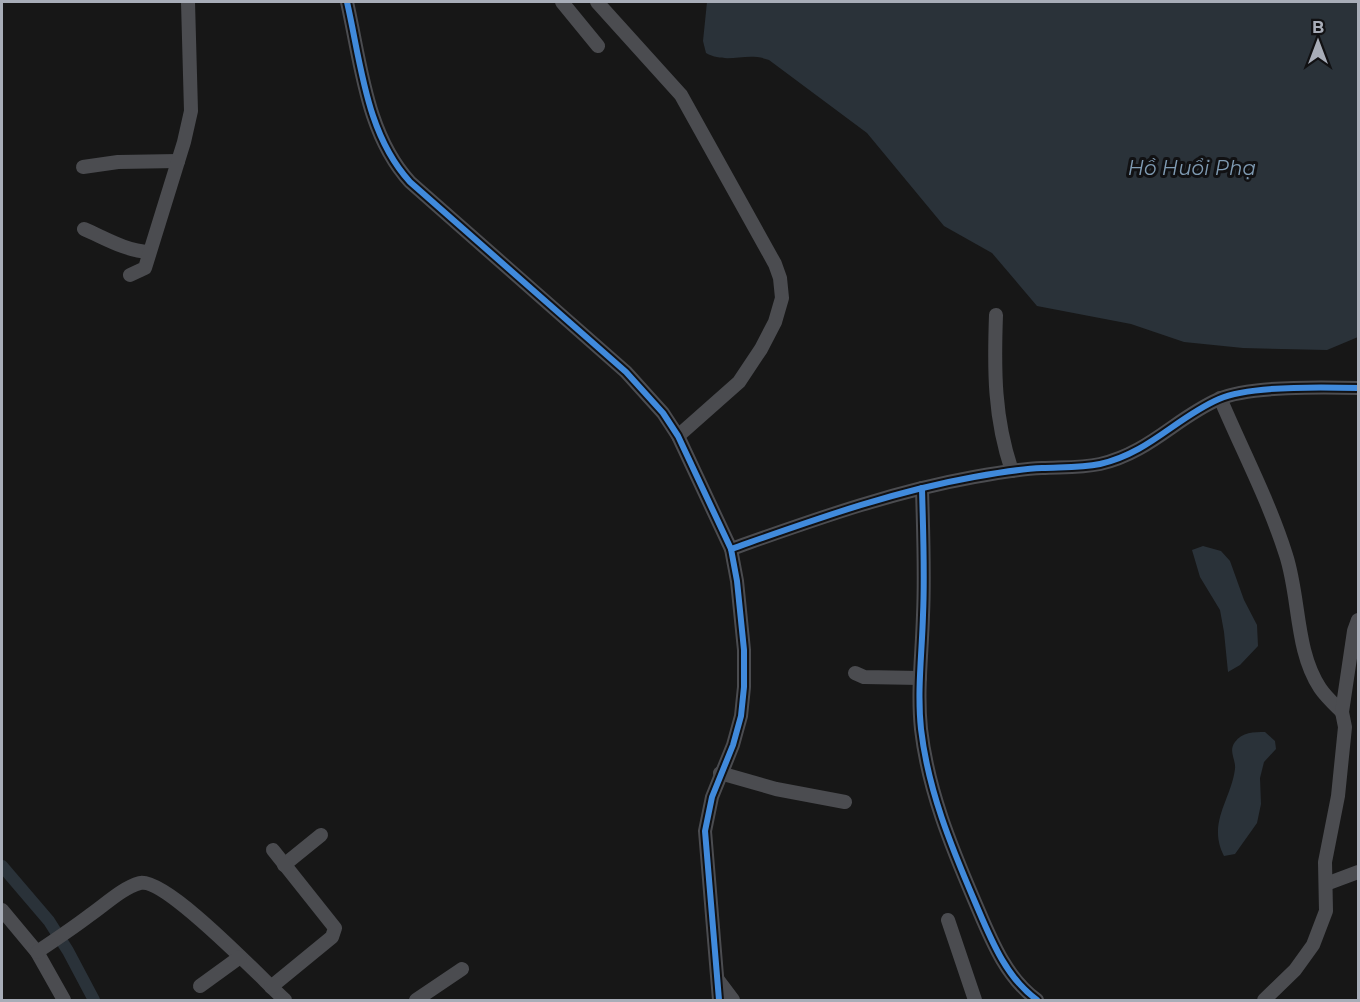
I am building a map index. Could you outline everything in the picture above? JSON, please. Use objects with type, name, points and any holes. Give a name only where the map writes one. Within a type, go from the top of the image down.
[{"type":"street","points":[[130,275],[143,271],[145,268],[191,111],[188,2]]},
{"type":"street","points":[[347,2],[375,122],[384,145],[397,167],[411,182],[626,372],[658,407],[678,436],[731,549],[741,612],[744,687],[741,716],[733,745],[712,797],[705,831],[719,1000]]},
{"type":"street","points":[[562,2],[598,46]]},
{"type":"street","points":[[597,2],[681,95],[775,264],[780,278],[782,298],[775,322],[751,365],[739,382],[678,436]]},
{"type":"street","points":[[83,167],[118,162],[178,161]]},
{"type":"street","points":[[84,229],[129,249],[149,252]]},
{"type":"street","points":[[996,315],[994,376],[997,411],[1005,452],[1012,471]]},
{"type":"street","points":[[731,549],[861,504],[922,488],[1012,471],[1100,464],[1145,446],[1220,398],[1256,391],[1359,388]]},
{"type":"street","points":[[1220,398],[1276,524],[1294,583],[1307,659],[1321,690],[1342,712]]},
{"type":"street","points":[[922,488],[925,570],[920,678],[922,736],[932,789],[962,871],[995,947],[1016,980],[1037,1000]]},
{"type":"street","points":[[1264,1000],[1274,993],[1295,970],[1312,945],[1326,911],[1325,862],[1334,822],[1341,768],[1345,727],[1342,712],[1354,631],[1359,620]]},
{"type":"street","points":[[855,673],[864,677],[920,678]]},
{"type":"street","points":[[720,773],[776,789],[845,802]]},
{"type":"street","points":[[284,865],[321,835]]},
{"type":"street","points":[[271,987],[332,937],[335,931],[334,925],[273,850]]},
{"type":"street","points":[[1326,884],[1359,872]]},
{"type":"street","points":[[37,952],[119,894],[138,884],[150,883],[167,892],[191,911],[285,1000]]},
{"type":"street","points":[[2,910],[37,952],[64,1000]]},
{"type":"street","points":[[948,920],[975,1000]]},
{"type":"street","points":[[200,987],[240,957]]},
{"type":"street","points":[[416,1000],[462,969]]},
{"type":"street","points":[[718,980],[733,1000]]},
{"type":"water","name":"Hồ Huổi Phạ","points":[[707,2],[1358,2],[1358,337],[1327,350],[1243,348],[1184,342],[1131,324],[1037,306],[992,253],[944,226],[867,133],[769,60],[753,57],[722,58],[706,53],[703,41]]},
{"type":"water","points":[[1203,546],[1221,551],[1230,561],[1244,600],[1257,625],[1258,646],[1240,665],[1228,672],[1220,610],[1200,577],[1192,550]]},
{"type":"water","points":[[1265,732],[1275,741],[1276,749],[1264,762],[1260,778],[1261,804],[1257,823],[1235,854],[1224,856],[1219,844],[1218,833],[1219,822],[1235,769],[1233,745],[1245,734]]},
{"type":"waterway","points":[[2,866],[49,921],[94,1000]]},
{"type":"cycle path","points":[[347,2],[367,97],[374,120],[395,163],[410,182],[626,372],[663,413],[678,436],[731,549],[737,581],[744,650],[744,687],[741,716],[733,745],[712,797],[705,831],[719,1000]]},
{"type":"cycle path","points":[[731,549],[851,508],[943,483],[1016,470],[1078,467],[1117,459],[1133,452],[1204,407],[1232,395],[1287,388],[1358,388]]},
{"type":"cycle path","points":[[922,488],[924,583],[919,700],[924,752],[949,839],[993,942],[1016,980],[1037,1000]]}]
